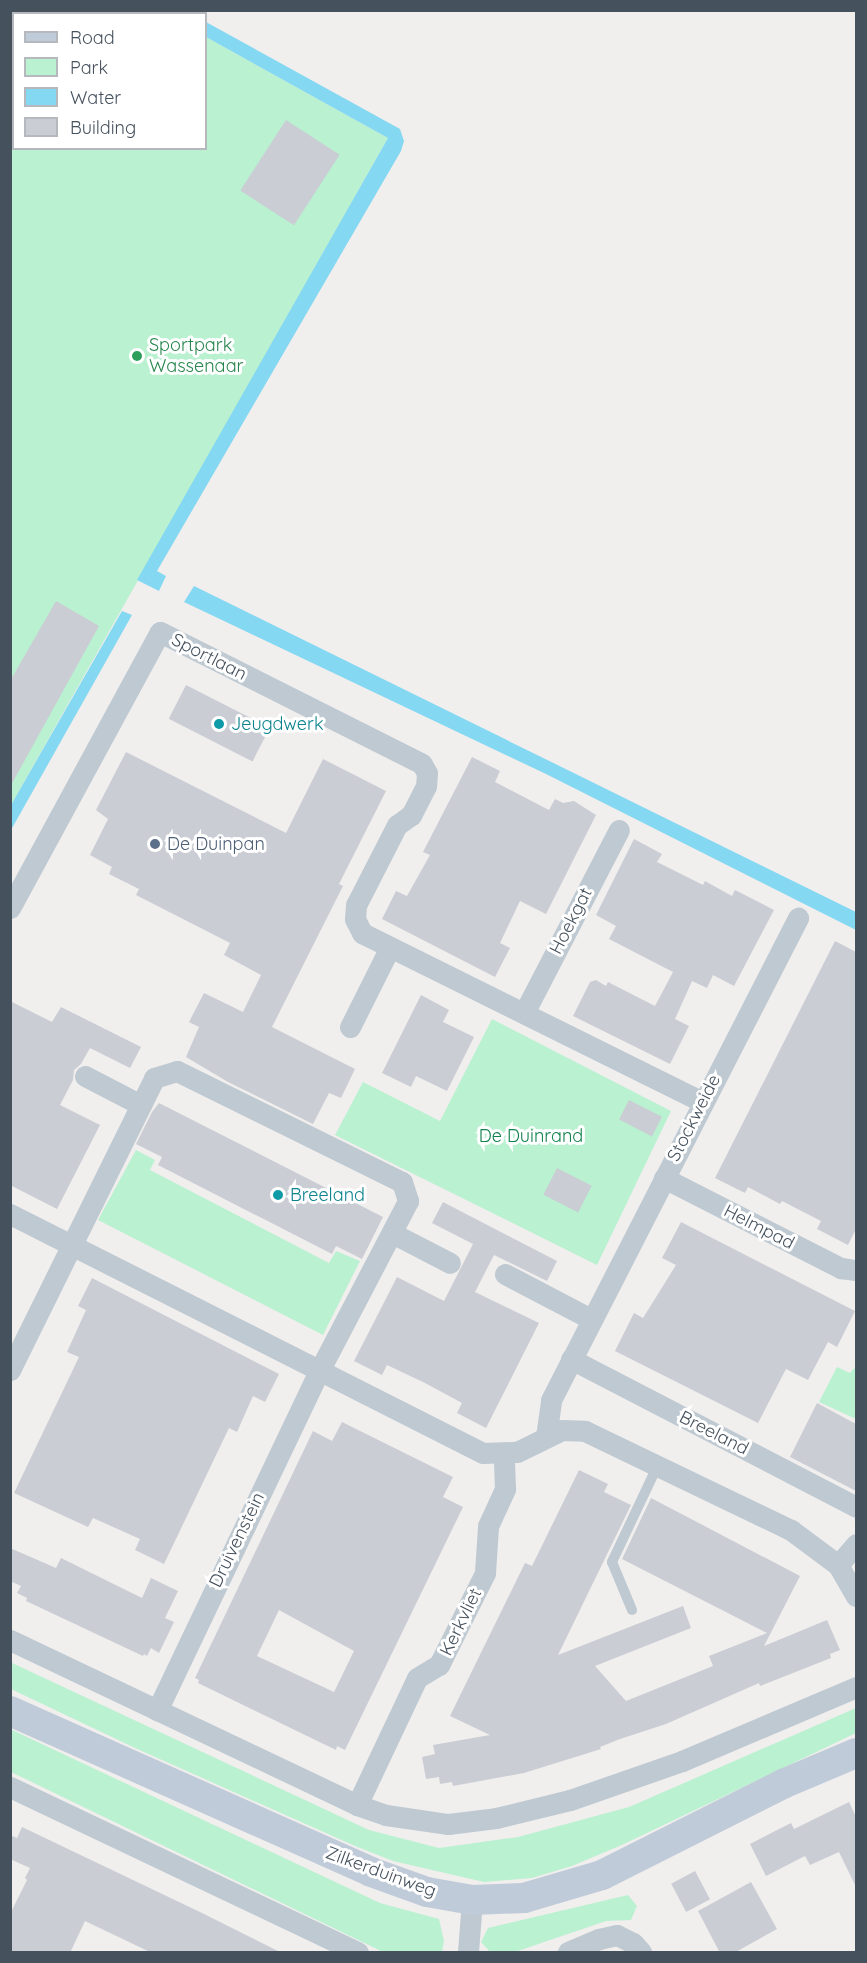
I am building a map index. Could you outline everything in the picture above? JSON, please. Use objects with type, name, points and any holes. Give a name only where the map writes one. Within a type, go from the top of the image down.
[{"type":"street","name":"Sportlaan","points":[[10,908],[160,632],[422,764],[427,773],[426,786],[411,815],[397,825],[356,905],[355,919],[362,933],[390,946]]},
{"type":"street","name":"Hoekgat","points":[[524,1013],[619,830]]},
{"type":"street","name":"Stockweide","points":[[591,1319],[798,918]]},
{"type":"street","points":[[350,1027],[390,946],[702,1102]]},
{"type":"street","points":[[10,1370],[154,1078],[177,1071],[402,1182],[408,1201],[320,1371]]},
{"type":"street","points":[[86,1076],[141,1105]]},
{"type":"street","name":"Helmpad","points":[[664,1178],[841,1268],[856,1270]]},
{"type":"street","points":[[10,1214],[483,1453],[517,1452],[562,1430],[585,1431],[791,1530],[838,1565],[856,1596]]},
{"type":"street","points":[[392,1233],[450,1263]]},
{"type":"street","points":[[505,1274],[591,1319],[551,1400],[546,1437]]},
{"type":"street","name":"Breeland","points":[[572,1359],[856,1508]]},
{"type":"street","name":"Druivenstein","points":[[157,1710],[320,1371]]},
{"type":"street","name":"Kerkvliet","points":[[357,1804],[417,1678],[439,1665],[485,1573],[488,1526],[505,1489],[504,1454]]},
{"type":"street","points":[[838,1565],[856,1544]]},
{"type":"street","points":[[10,1640],[357,1804],[386,1815],[448,1824],[506,1816],[570,1800],[682,1761],[856,1687]]},
{"type":"street","name":"Zilkerduinweg","points":[[10,1711],[371,1872],[427,1892],[472,1900],[524,1898],[602,1875],[785,1783],[856,1753]]},
{"type":"street","points":[[10,1787],[358,1953]]},
{"type":"street","points":[[468,1953],[472,1900]]},
{"type":"street","points":[[568,1953],[599,1939],[617,1935],[633,1943],[641,1953]]},
{"type":"lane","points":[[632,1610],[612,1562],[657,1467]]},
{"type":"green space","name":"Sportpark Wassenaar","points":[[11,11],[70,11],[72,12],[12,12],[12,150],[207,150],[207,38],[388,138],[11,805]]},
{"type":"green space","name":"De Duinrand","points":[[492,1019],[671,1111],[597,1265],[335,1135],[363,1082],[440,1121]]},
{"type":"green space","points":[[136,1150],[155,1160],[150,1170],[329,1263],[336,1251],[360,1261],[323,1335],[98,1220]]},
{"type":"green space","points":[[856,1366],[856,1419],[819,1402],[837,1367],[850,1373]]},
{"type":"green space","points":[[10,1662],[369,1830],[439,1848],[518,1837],[629,1807],[856,1708],[856,1733],[624,1844],[572,1866],[532,1878],[484,1882],[393,1861],[135,1748],[11,1689]]},
{"type":"green space","points":[[10,1729],[380,1903],[439,1919],[444,1941],[442,1952],[383,1952],[11,1772]]},
{"type":"green space","points":[[628,1895],[637,1906],[631,1920],[606,1921],[515,1952],[490,1952],[481,1942],[488,1928]]},
{"type":"water","points":[[207,23],[400,129],[404,141],[401,151],[157,571],[166,576],[159,591],[137,580],[388,138],[207,38]]},
{"type":"water","points":[[194,586],[856,912],[856,930],[546,774],[184,602]]},
{"type":"water","points":[[122,611],[132,615],[11,830],[11,805]]},
{"type":"building","points":[[286,120],[340,155],[294,225],[240,190]]},
{"type":"building","points":[[56,601],[99,626],[10,787],[10,681]]},
{"type":"building","name":"Jeugdwerk","points":[[186,685],[270,728],[253,762],[169,719]]},
{"type":"building","points":[[126,752],[286,833],[323,759],[386,791],[339,884],[343,886],[272,1027],[355,1069],[341,1098],[329,1093],[313,1124],[228,1082],[186,1057],[199,1027],[189,1022],[204,993],[243,1012],[261,975],[224,955],[230,943],[136,895],[139,889],[109,874],[112,867],[90,855],[108,819],[96,810]]},
{"type":"building","points":[[472,757],[500,771],[495,782],[549,810],[555,799],[563,803],[574,801],[596,815],[546,914],[520,901],[500,943],[510,948],[495,977],[382,919],[396,891],[407,896],[430,855],[423,852]]},
{"type":"building","points":[[634,839],[662,854],[657,862],[703,885],[705,881],[732,896],[735,890],[774,910],[734,986],[713,975],[707,988],[692,981],[675,1019],[689,1026],[670,1064],[573,1016],[590,982],[596,980],[606,986],[608,982],[655,1006],[673,972],[609,939],[616,926],[596,915]]},
{"type":"building","points":[[835,941],[856,952],[856,1229],[848,1245],[817,1229],[821,1221],[782,1201],[780,1204],[748,1187],[745,1193],[715,1178]]},
{"type":"building","points":[[421,995],[449,1010],[443,1022],[474,1037],[447,1091],[416,1076],[411,1087],[382,1073]]},
{"type":"building","points":[[10,1001],[52,1022],[61,1007],[141,1047],[130,1068],[90,1048],[81,1064],[74,1070],[73,1080],[60,1105],[100,1125],[57,1209],[10,1185]]},
{"type":"building","points":[[629,1100],[662,1117],[652,1136],[619,1120]]},
{"type":"building","name":"Breeland","points":[[159,1103],[383,1217],[362,1259],[336,1246],[332,1254],[158,1165],[162,1157],[136,1144]]},
{"type":"building","points":[[557,1168],[592,1186],[578,1212],[543,1195]]},
{"type":"building","points":[[443,1202],[557,1261],[547,1281],[494,1255],[475,1292],[539,1323],[486,1428],[457,1413],[462,1403],[425,1383],[387,1365],[382,1375],[354,1361],[397,1277],[444,1301],[473,1244],[432,1223]]},
{"type":"building","points":[[681,1222],[855,1311],[837,1347],[828,1342],[808,1380],[786,1369],[758,1423],[615,1351],[634,1313],[643,1318],[676,1265],[662,1258]]},
{"type":"building","points":[[92,1278],[279,1374],[265,1402],[253,1396],[237,1432],[229,1428],[164,1564],[135,1550],[140,1539],[93,1518],[88,1527],[14,1493],[79,1357],[67,1352],[86,1310],[78,1306]]},
{"type":"building","points":[[817,1403],[856,1424],[856,1491],[790,1457]]},
{"type":"building","points":[[342,1422],[453,1477],[443,1497],[463,1507],[345,1750],[337,1746],[336,1750],[198,1683],[199,1680],[195,1678],[313,1431],[332,1441]],"holes":[[[279,1610],[354,1651],[334,1692],[257,1656]]]},
{"type":"building","points":[[579,1470],[608,1484],[604,1492],[631,1505],[558,1655],[683,1606],[691,1628],[595,1666],[626,1701],[713,1666],[709,1656],[767,1633],[622,1559],[651,1498],[800,1576],[764,1646],[827,1620],[840,1650],[830,1654],[831,1658],[760,1686],[759,1683],[666,1724],[620,1739],[600,1747],[601,1749],[524,1773],[453,1786],[452,1782],[440,1784],[439,1777],[426,1779],[422,1757],[435,1754],[433,1745],[490,1735],[450,1716],[525,1563],[532,1566]]},
{"type":"building","points":[[10,1548],[56,1568],[61,1558],[142,1598],[151,1578],[178,1591],[165,1618],[174,1622],[159,1653],[151,1648],[147,1656],[144,1654],[143,1656],[26,1601],[27,1598],[17,1593],[21,1586],[10,1581]]},
{"type":"building","points":[[849,1802],[856,1817],[856,1887],[839,1852],[810,1865],[805,1856],[766,1876],[750,1844],[791,1823],[794,1829]]},
{"type":"building","points":[[22,1827],[282,1953],[152,1953],[85,1921],[70,1953],[10,1953],[10,1914],[27,1880],[25,1878],[30,1868],[10,1859],[10,1835],[17,1838]]},
{"type":"building","points":[[695,1871],[710,1899],[686,1912],[671,1884]]},
{"type":"building","points":[[751,1882],[777,1929],[734,1953],[720,1953],[698,1911]]},
{"type":"place","name":"Sportpark Wassenaar","points":[[137,356]]},
{"type":"place","name":"Jeugdwerk","points":[[219,724]]},
{"type":"place","name":"De Duinpan","points":[[155,844]]},
{"type":"place","name":"Breeland","points":[[278,1195]]}]
